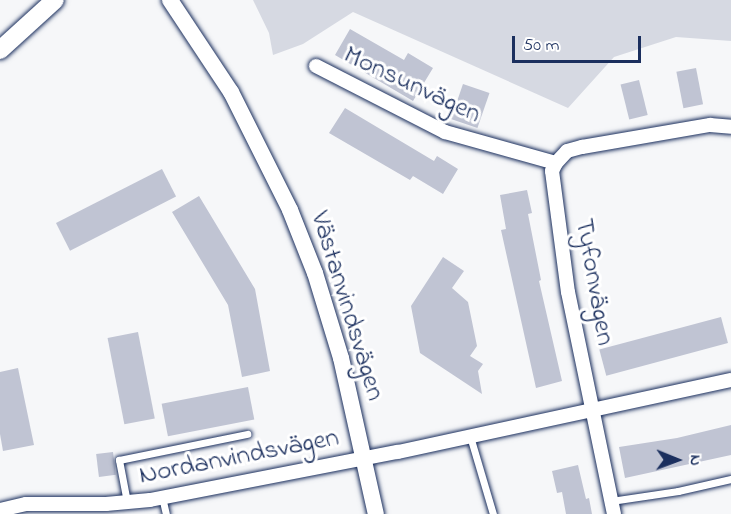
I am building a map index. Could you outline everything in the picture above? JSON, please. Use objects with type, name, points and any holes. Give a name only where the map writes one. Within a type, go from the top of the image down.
[{"type":"main road","points":[[0,50],[55,0]]},
{"type":"street","name":"Västanvindsvägen","points":[[170,0],[231,92],[290,210],[315,273],[338,348],[376,514]]},
{"type":"street","name":"Monsunvägen","points":[[316,66],[445,132],[556,163]]},
{"type":"street","points":[[556,163],[567,151],[582,147],[710,125],[731,127]]},
{"type":"street","name":"Tyfonvägen","points":[[556,163],[552,171],[568,292],[612,507]]},
{"type":"street","name":"Nordanvindsvägen","points":[[0,510],[26,504],[127,502],[162,497],[364,458],[731,380]]},
{"type":"lane","points":[[127,502],[119,460],[247,434]]},
{"type":"lane","points":[[470,436],[493,514]]},
{"type":"lane","points":[[612,507],[731,479]]},
{"type":"lane","points":[[162,497],[166,514]]},
{"type":"shaded area","points":[[253,0],[731,0],[731,41],[676,37],[614,57],[568,108],[353,12],[303,44],[273,55],[269,33]]},
{"type":"building","points":[[350,29],[404,60],[408,53],[433,68],[413,101],[335,55]]},
{"type":"building","points":[[696,68],[703,104],[683,108],[676,72]]},
{"type":"building","points":[[639,80],[648,115],[629,120],[621,85]]},
{"type":"building","points":[[463,84],[489,93],[477,128],[451,119]]},
{"type":"building","points":[[345,108],[434,161],[437,156],[458,169],[443,194],[413,176],[410,180],[329,133]]},
{"type":"building","points":[[162,169],[176,197],[70,251],[56,223]]},
{"type":"building","points":[[527,190],[532,213],[528,214],[541,280],[539,281],[562,381],[536,388],[501,230],[506,229],[500,195]]},
{"type":"building","points":[[199,196],[255,289],[270,371],[242,377],[228,305],[172,212]]},
{"type":"building","points":[[443,257],[464,271],[452,288],[468,302],[477,346],[470,356],[483,364],[478,371],[482,394],[420,353],[411,306]]},
{"type":"building","points":[[721,317],[728,343],[606,376],[599,350]]},
{"type":"building","points":[[138,332],[155,418],[124,424],[108,338]]},
{"type":"building","points":[[18,368],[34,445],[3,451],[0,434],[0,372]]},
{"type":"building","points":[[248,387],[254,419],[168,436],[162,404]]},
{"type":"building","points":[[731,425],[731,455],[625,478],[619,447],[677,438]]},
{"type":"building","points":[[113,452],[116,475],[99,477],[96,454]]},
{"type":"building","points":[[578,465],[592,514],[566,514],[562,492],[557,493],[552,471]]}]
